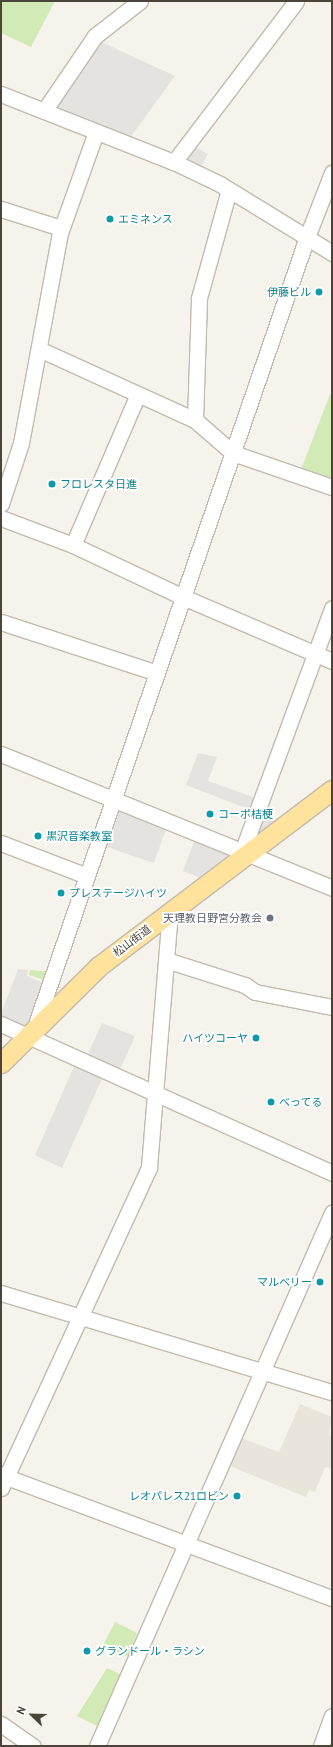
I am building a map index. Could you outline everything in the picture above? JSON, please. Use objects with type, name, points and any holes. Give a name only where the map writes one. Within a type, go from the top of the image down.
[{"type":"main road","name":"松山街道","points":[[1,1062],[99,966],[332,790]]},
{"type":"street","points":[[44,111],[95,36],[140,1]]},
{"type":"street","points":[[174,162],[296,1]]},
{"type":"street","points":[[1,94],[174,162],[229,190],[332,253]]},
{"type":"street","points":[[1,504],[21,443],[61,228],[96,132]]},
{"type":"street","points":[[31,1031],[114,799],[307,238],[332,173]]},
{"type":"street","points":[[195,420],[199,298],[229,190]]},
{"type":"street","points":[[1,209],[61,228]]},
{"type":"street","points":[[39,349],[195,420],[233,453],[332,487]]},
{"type":"street","points":[[73,545],[138,394]]},
{"type":"street","points":[[1,518],[73,545],[183,597],[332,661]]},
{"type":"street","points":[[249,853],[246,841],[314,653],[332,608]]},
{"type":"street","points":[[1,622],[157,673]]},
{"type":"street","points":[[1,754],[249,853],[332,888]]},
{"type":"street","points":[[1,843],[87,876]]},
{"type":"street","points":[[170,913],[150,1167],[79,1315],[3,1480],[187,1544],[332,1598]]},
{"type":"street","points":[[166,960],[245,985],[255,992],[332,1006]]},
{"type":"street","points":[[1,1024],[31,1031],[155,1095],[332,1173]]},
{"type":"street","points":[[97,1746],[265,1370],[332,1213]]},
{"type":"street","points":[[1,1308],[6,1295],[265,1370],[332,1392]]},
{"type":"street","points":[[321,1746],[332,1716]]},
{"type":"street","points":[[1,1724],[33,1746]]},
{"type":"shaded area","points":[[97,40],[175,76],[130,138],[50,109]]},
{"type":"shaded area","points":[[192,145],[208,154],[201,167],[184,157]]},
{"type":"shaded area","points":[[198,753],[217,757],[208,781],[256,798],[251,810],[186,785]]},
{"type":"shaded area","points":[[115,806],[167,826],[154,863],[101,845]]},
{"type":"shaded area","points":[[260,813],[280,821],[250,844]]},
{"type":"shaded area","points":[[195,839],[235,854],[200,878],[183,871]]},
{"type":"shaded area","points":[[18,969],[28,970],[27,976],[46,984],[26,1032],[1,1021],[1,1014]]},
{"type":"shaded area","points":[[102,1023],[135,1036],[119,1072],[86,1058]]},
{"type":"shaded area","points":[[76,1062],[104,1074],[62,1168],[35,1155]]},
{"type":"shaded area","points":[[300,1404],[332,1417],[329,1435],[332,1436],[332,1469],[325,1467],[315,1492],[309,1490],[306,1497],[227,1465],[238,1437],[279,1452]]},
{"type":"green space","points":[[1,1],[55,1],[31,47],[1,33]]},
{"type":"green space","points":[[330,394],[332,395],[332,486],[299,475]]},
{"type":"green space","points":[[30,970],[50,972],[47,981],[29,975]]},
{"type":"green space","points":[[115,1622],[137,1633],[128,1657],[103,1645]]},
{"type":"green space","points":[[107,1668],[120,1674],[97,1726],[77,1716]]},
{"type":"place","name":"エミネンス","points":[[110,219]]},
{"type":"place","name":"伊藤ビル","points":[[319,292]]},
{"type":"place","name":"フロレスタ日進","points":[[52,484]]},
{"type":"place","name":"コーポ桔梗","points":[[210,814]]},
{"type":"place","name":"黒沢音楽教室","points":[[38,836]]},
{"type":"place","name":"プレステージハイツ","points":[[61,893]]},
{"type":"place","name":"天理教日野宮分教会","points":[[270,918]]},
{"type":"place","name":"ハイツコーヤ","points":[[256,1038]]},
{"type":"place","name":"べってる","points":[[271,1102]]},
{"type":"place","name":"マルベリー","points":[[320,1282]]},
{"type":"place","name":"レオパレス21ロビン","points":[[237,1496]]},
{"type":"place","name":"グランドール・ラシン","points":[[87,1651]]}]
